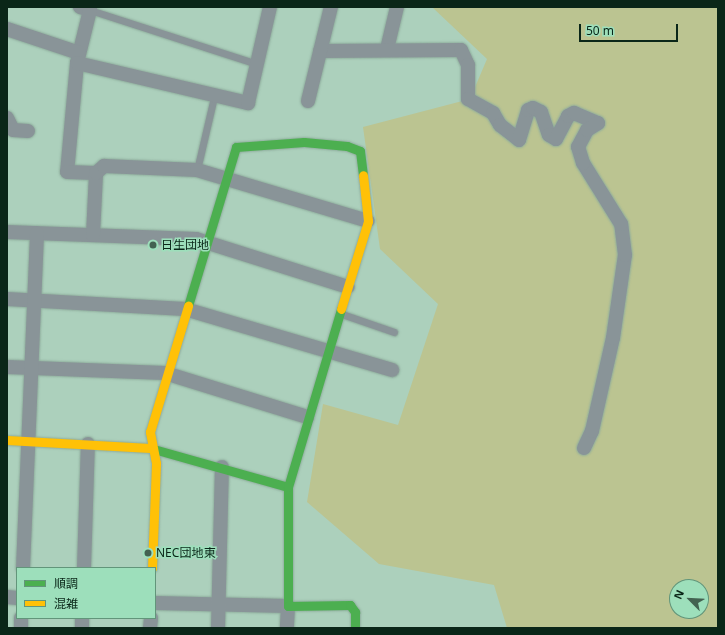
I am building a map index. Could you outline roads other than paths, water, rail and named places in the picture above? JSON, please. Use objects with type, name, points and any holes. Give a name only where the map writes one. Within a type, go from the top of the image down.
[{"type":"street","points":[[7,30],[78,58],[214,97],[248,103],[270,7]]},
{"type":"street","points":[[308,101],[331,7]]},
{"type":"street","points":[[387,49],[397,7]]},
{"type":"street","points":[[85,9],[78,58],[67,172],[96,172],[104,166],[197,170],[368,221]]},
{"type":"street","points":[[320,51],[454,48],[465,54],[468,65],[468,99],[493,114],[513,138],[519,140],[526,115],[533,108],[541,112],[549,135],[556,139],[568,116],[574,113],[598,123],[587,130],[578,147],[583,163],[621,224],[625,255],[613,338],[592,431],[584,448]]},
{"type":"street","points":[[7,118],[13,130],[28,130]]},
{"type":"street","points":[[152,567],[156,463],[150,432],[165,373],[236,147],[304,142],[347,146],[360,151],[368,221],[307,417],[288,487],[288,606],[286,628]]},
{"type":"street","points":[[93,236],[96,172]]},
{"type":"street","points":[[7,232],[206,242],[348,287]]},
{"type":"street","points":[[23,567],[37,233]]},
{"type":"street","points":[[7,299],[185,309],[392,370]]},
{"type":"street","points":[[7,366],[165,373],[307,417]]},
{"type":"street","points":[[7,440],[152,448],[288,487]]},
{"type":"street","points":[[84,567],[88,444]]},
{"type":"street","points":[[218,628],[222,467]]},
{"type":"street","points":[[156,603],[219,606],[350,605],[355,612],[355,628]]},
{"type":"lane","points":[[85,9],[257,64]]},
{"type":"lane","points":[[197,170],[214,97]]},
{"type":"lane","points":[[339,313],[394,332]]},
{"type":"place","name":"日生団地","points":[[153,245]]},
{"type":"place","name":"NEC団地東","points":[[148,553]]}]
